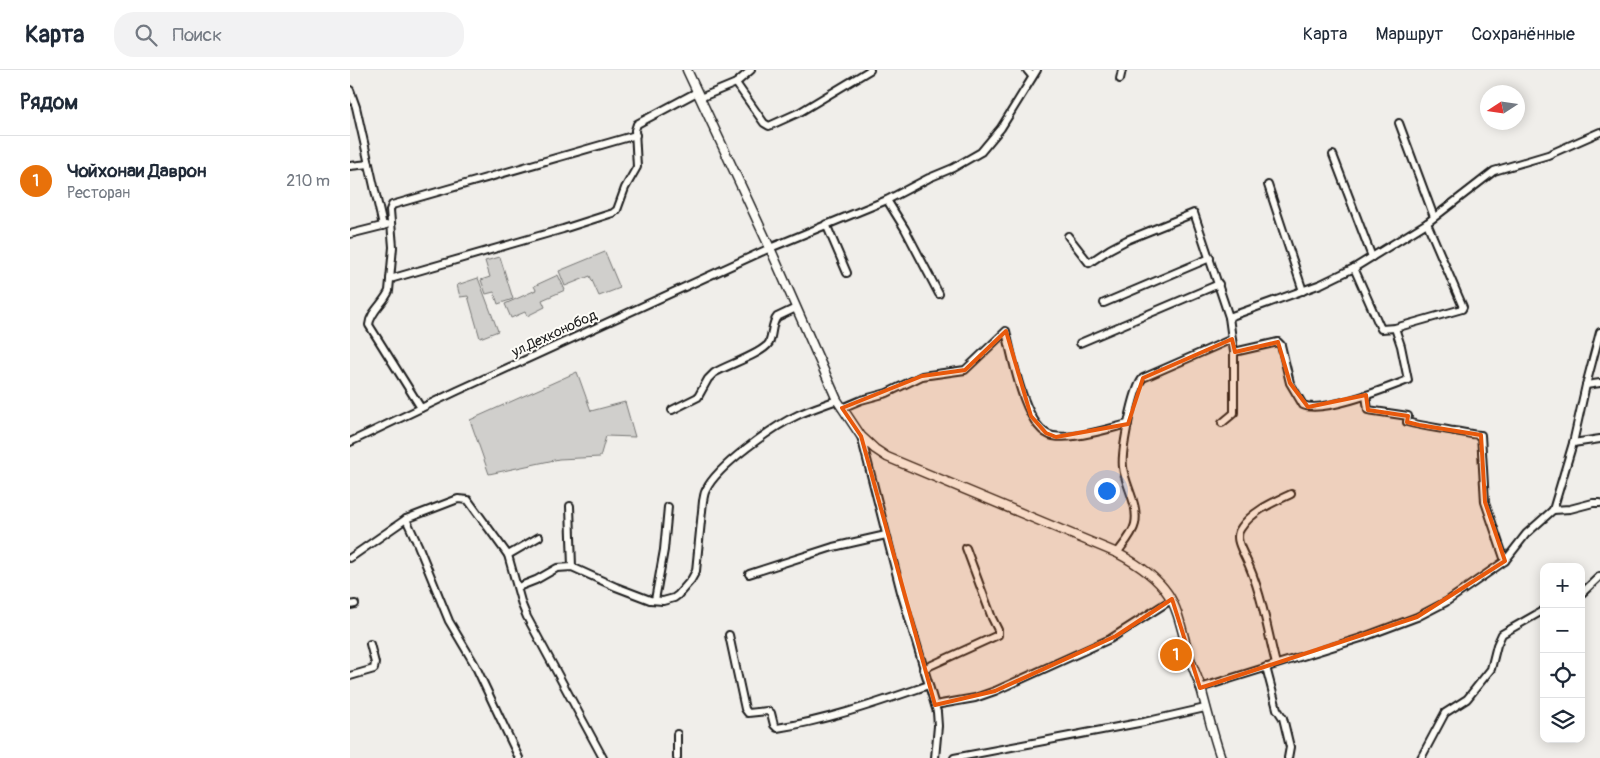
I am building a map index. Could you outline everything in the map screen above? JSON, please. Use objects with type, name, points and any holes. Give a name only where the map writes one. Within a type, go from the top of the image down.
[{"type":"main road","points":[[687,70],[770,248],[837,400],[861,436],[887,457],[1117,553],[1156,580],[1171,600],[1181,623],[1188,652],[1221,758]]},
{"type":"street","points":[[390,279],[613,213],[617,210],[625,188],[637,166],[635,128],[637,124],[699,95],[736,82],[751,70]]},
{"type":"street","points":[[736,82],[764,123],[769,126],[800,112],[870,70]]},
{"type":"street","points":[[1027,70],[1032,76]]},
{"type":"street","name":"ул.Дехконобод","points":[[350,442],[770,248],[887,200],[953,168],[981,152],[1001,128],[1037,70]]},
{"type":"street","points":[[1120,79],[1122,70]]},
{"type":"street","points":[[350,90],[383,226]]},
{"type":"street","points":[[1399,123],[1434,217]]},
{"type":"street","points":[[1229,317],[1304,291],[1354,268],[1427,223],[1494,170],[1548,155],[1600,132]]},
{"type":"street","points":[[421,408],[369,325],[371,317],[387,296],[393,248],[390,210],[392,205],[636,135]]},
{"type":"street","points":[[1333,155],[1372,257]]},
{"type":"street","points":[[350,166],[369,164]]},
{"type":"street","points":[[1268,185],[1304,291]]},
{"type":"street","points":[[887,200],[906,229],[939,294]]},
{"type":"street","points":[[1068,236],[1089,263],[1127,240],[1194,213],[1229,317],[1234,352],[1234,413],[1222,423]]},
{"type":"street","points":[[1354,268],[1380,329],[1395,328],[1458,311],[1463,307],[1427,223]]},
{"type":"street","points":[[350,234],[392,224]]},
{"type":"street","points":[[826,224],[847,273]]},
{"type":"street","points":[[1104,302],[1210,258]]},
{"type":"street","points":[[1080,343],[1218,284]]},
{"type":"street","points":[[672,410],[698,397],[708,379],[714,373],[764,348],[770,339],[774,319],[796,308]]},
{"type":"street","points":[[1234,352],[1280,342],[1290,383],[1303,405],[1308,407],[1337,404],[1408,380],[1395,328]]},
{"type":"street","points":[[842,408],[861,400],[887,393],[922,376],[965,370],[1006,332],[1031,416],[1046,433],[1056,437],[1070,436],[1128,424]]},
{"type":"street","points":[[1200,688],[1361,638],[1417,617],[1446,602],[1505,561],[1526,534],[1553,510],[1573,443],[1600,332]]},
{"type":"street","points":[[1117,553],[1135,523],[1133,500],[1122,466],[1128,424],[1138,388],[1143,378],[1232,339]]},
{"type":"street","points":[[1586,385],[1600,383]]},
{"type":"street","points":[[1366,395],[1368,410],[1408,416],[1407,422],[1419,425],[1457,431],[1469,435],[1481,435],[1485,502],[1505,561]]},
{"type":"street","points":[[518,588],[557,568],[572,567],[616,588],[655,600],[663,601],[674,598],[696,571],[705,491],[709,484],[739,454],[782,424],[798,415],[837,400]]},
{"type":"street","points":[[861,436],[886,535],[923,669],[935,705],[938,726],[935,758]]},
{"type":"street","points":[[1573,443],[1600,439]]},
{"type":"street","points":[[1276,664],[1256,586],[1238,535],[1240,528],[1264,506],[1291,494]]},
{"type":"street","points":[[350,558],[406,519],[458,499],[468,500],[508,554],[527,617],[603,758]]},
{"type":"street","points":[[1553,510],[1570,509],[1600,503]]},
{"type":"street","points":[[570,506],[572,567]]},
{"type":"street","points":[[655,600],[664,550],[668,507]]},
{"type":"street","points":[[406,519],[449,621],[475,665],[519,758]]},
{"type":"street","points":[[749,574],[833,547],[886,535]]},
{"type":"street","points":[[508,554],[539,537]]},
{"type":"street","points":[[923,669],[998,635],[998,630],[966,548]]},
{"type":"street","points":[[1585,590],[1600,576]]},
{"type":"street","points":[[935,705],[975,698],[1013,684],[1116,636],[1171,600]]},
{"type":"street","points":[[1421,758],[1445,713],[1467,700],[1491,669],[1502,634],[1540,612]]},
{"type":"street","points":[[729,635],[745,709],[748,713],[767,711],[770,713],[777,728],[802,724],[884,701],[928,685]]},
{"type":"street","points":[[350,676],[374,668],[375,663],[370,644]]},
{"type":"street","points":[[1266,667],[1277,709],[1283,718],[1288,737],[1290,746],[1288,758]]},
{"type":"street","points":[[954,758],[1144,722],[1205,708]]},
{"type":"street","points":[[677,734],[677,758]]},
{"type":"highlighted area","points":[[1006,331],[1031,416],[1046,433],[1056,437],[1128,424],[1143,378],[1193,355],[1232,339],[1235,352],[1278,342],[1290,383],[1308,407],[1366,395],[1368,410],[1408,416],[1407,422],[1419,425],[1481,435],[1485,502],[1505,561],[1417,617],[1200,688],[1172,599],[1116,636],[995,691],[935,705],[861,436],[842,408],[922,376],[965,370]]},
{"type":"shaded area","points":[[605,252],[620,288],[599,296],[590,276],[565,286],[559,271]]},
{"type":"shaded area","points":[[500,257],[513,299],[498,304],[494,292],[486,294],[481,280],[490,277],[485,261]]},
{"type":"shaded area","points":[[558,275],[565,290],[542,300],[545,307],[527,316],[525,312],[511,318],[505,304],[536,290],[534,286]]},
{"type":"shaded area","points":[[478,278],[498,331],[480,338],[468,296],[460,297],[457,285]]},
{"type":"shaded area","points":[[577,372],[591,411],[625,402],[635,437],[606,436],[600,457],[559,459],[489,474],[470,420]]},
{"type":"place","name":"Чойхонаи Даврон","points":[[1176,655]]}]
